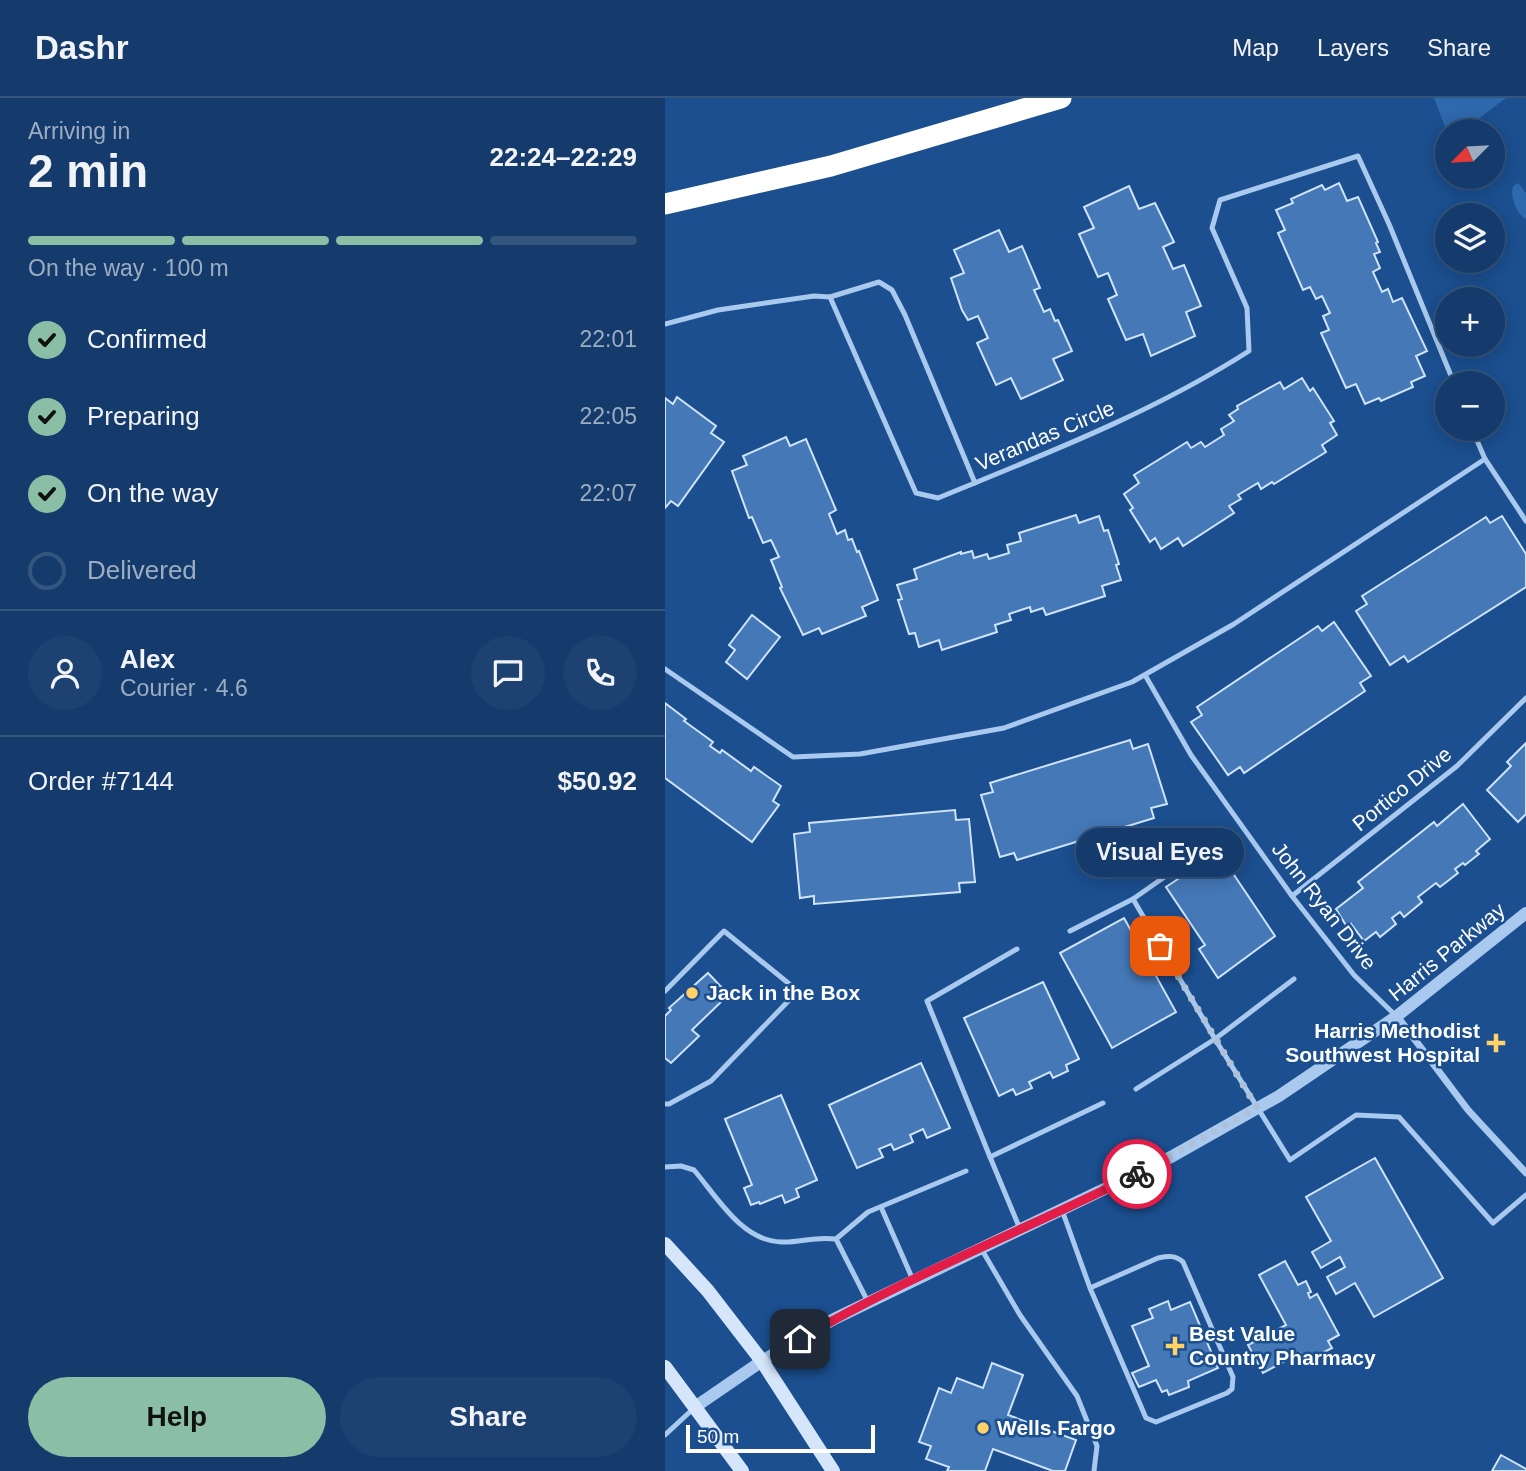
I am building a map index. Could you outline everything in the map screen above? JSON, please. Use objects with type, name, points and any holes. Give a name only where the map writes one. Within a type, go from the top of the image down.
[{"type":"highway","points":[[665,204],[831,166],[1061,98]]},
{"type":"main road","points":[[665,1244],[708,1291],[762,1361],[833,1471]]},
{"type":"main road","points":[[665,1367],[742,1471]]},
{"type":"street","name":"Harris Parkway","points":[[695,1407],[762,1361],[834,1319],[1171,1157],[1279,1096],[1397,1016],[1526,913]]},
{"type":"street","name":"John Ryan Drive","points":[[1397,1016],[1468,1110],[1526,1173]]},
{"type":"lane","name":"Verandas Circle","points":[[830,297],[916,493],[938,498],[1103,430],[1209,376],[1249,351],[1247,308],[1212,228],[1220,200],[1358,156],[1449,371]]},
{"type":"lane","points":[[665,324],[718,310],[814,296],[830,297],[879,282],[892,290],[905,315],[975,483]]},
{"type":"lane","points":[[1477,441],[1485,459],[1526,521]]},
{"type":"lane","points":[[665,669],[793,757],[860,754],[1004,728],[1145,675],[1234,624],[1485,459]]},
{"type":"lane","name":"John Ryan Drive","points":[[1145,675],[1191,755],[1292,896],[1354,975],[1397,1016]]},
{"type":"lane","name":"Portico Drive","points":[[1292,896],[1457,766],[1526,698]]},
{"type":"lane","points":[[1070,931],[1133,899],[1183,864]]},
{"type":"lane","points":[[1133,899],[1290,1160],[1356,1115],[1399,1117],[1493,1223],[1526,1195]]},
{"type":"lane","points":[[665,991],[724,931],[798,991],[712,1081],[665,1104]]},
{"type":"lane","points":[[1017,948],[927,1001],[1020,1229]]},
{"type":"lane","points":[[1136,1089],[1215,1039],[1294,979]]},
{"type":"lane","points":[[990,1157],[1103,1103]]},
{"type":"lane","points":[[665,1167],[681,1166],[694,1170],[747,1231],[766,1241],[784,1243],[818,1237],[836,1239],[869,1212],[966,1171]]},
{"type":"lane","points":[[881,1207],[913,1280]]},
{"type":"lane","points":[[1062,1210],[1090,1288],[1146,1418],[1156,1422],[1232,1389],[1233,1377],[1183,1262],[1178,1257],[1158,1258],[1090,1288]]},
{"type":"lane","points":[[836,1239],[868,1302]]},
{"type":"lane","points":[[980,1247],[1020,1315],[1077,1396],[1097,1447],[1094,1471]]},
{"type":"lane","points":[[665,1434],[695,1407]]},
{"type":"shaded area","points":[[1434,98],[1506,98],[1478,119],[1442,119]]},
{"type":"shaded area","points":[[1518,183],[1526,193],[1526,219],[1519,213],[1513,200],[1513,186]]},
{"type":"building","points":[[1339,183],[1347,201],[1358,197],[1378,242],[1376,243],[1380,252],[1374,254],[1380,268],[1373,272],[1382,292],[1388,289],[1393,302],[1402,298],[1427,351],[1416,356],[1425,376],[1411,382],[1413,387],[1381,401],[1379,398],[1365,404],[1356,384],[1346,388],[1321,333],[1329,330],[1323,316],[1330,313],[1322,296],[1316,299],[1310,287],[1303,290],[1278,233],[1285,230],[1276,210],[1293,203],[1291,199],[1322,185],[1325,190]]},
{"type":"building","points":[[1129,186],[1139,209],[1155,203],[1174,242],[1163,247],[1173,269],[1184,265],[1201,306],[1186,312],[1195,336],[1151,356],[1143,334],[1126,340],[1108,299],[1117,295],[1108,273],[1098,277],[1079,234],[1094,228],[1084,207]]},
{"type":"building","points":[[999,230],[1009,252],[1022,246],[1040,288],[1034,290],[1044,312],[1050,309],[1055,321],[1058,320],[1072,351],[1053,359],[1063,380],[1021,399],[1011,378],[996,385],[977,343],[988,338],[978,316],[968,320],[951,278],[964,273],[954,250]]},
{"type":"building","points":[[1302,378],[1310,391],[1313,388],[1334,421],[1330,423],[1337,435],[1322,445],[1326,452],[1274,484],[1272,482],[1261,489],[1258,483],[1238,495],[1241,499],[1229,506],[1234,513],[1183,546],[1178,538],[1161,549],[1155,538],[1150,542],[1130,510],[1133,508],[1124,494],[1139,483],[1134,475],[1187,442],[1191,448],[1201,442],[1205,447],[1224,435],[1221,429],[1234,421],[1229,415],[1238,409],[1237,406],[1280,382],[1284,389]]},
{"type":"building","points":[[677,397],[716,426],[711,433],[724,442],[678,506],[671,501],[665,508],[665,398],[673,404]]},
{"type":"building","points":[[786,437],[790,446],[806,439],[836,510],[829,514],[837,534],[845,530],[848,540],[852,539],[878,600],[862,607],[866,616],[822,634],[819,628],[803,635],[780,588],[782,587],[771,560],[779,557],[771,540],[763,543],[752,517],[749,518],[732,471],[747,465],[743,456]]},
{"type":"building","points":[[1076,515],[1079,523],[1099,516],[1104,531],[1108,530],[1121,580],[1102,586],[1105,596],[1046,615],[1043,608],[1031,612],[1030,607],[1009,614],[1011,620],[995,625],[997,632],[942,650],[939,640],[919,647],[915,633],[909,634],[898,600],[902,599],[897,585],[917,579],[914,569],[961,552],[972,551],[974,558],[987,554],[989,559],[1009,553],[1007,545],[1021,541],[1019,533]]},
{"type":"building","points":[[1502,516],[1526,554],[1526,587],[1408,662],[1404,656],[1390,665],[1356,611],[1367,604],[1362,596],[1486,517],[1490,523]]},
{"type":"building","points":[[752,615],[780,637],[747,679],[726,662],[735,650],[729,645]]},
{"type":"building","points":[[1334,622],[1371,676],[1360,683],[1365,691],[1244,773],[1240,767],[1228,775],[1191,722],[1202,715],[1197,707],[1318,626],[1322,631]]},
{"type":"building","points":[[665,703],[713,742],[710,746],[720,753],[722,750],[751,771],[754,767],[781,786],[773,801],[779,805],[752,842],[665,778]]},
{"type":"building","points":[[1130,740],[1133,749],[1148,744],[1167,804],[1151,808],[1154,818],[1017,860],[1014,853],[1000,857],[981,795],[993,792],[990,783]]},
{"type":"building","points":[[1526,743],[1526,814],[1518,822],[1487,790],[1511,766],[1507,762]]},
{"type":"building","points":[[1463,804],[1490,839],[1476,851],[1479,854],[1455,869],[1458,873],[1440,887],[1436,883],[1418,897],[1422,902],[1404,917],[1400,912],[1392,918],[1396,924],[1380,937],[1376,932],[1364,941],[1351,924],[1347,927],[1336,909],[1363,888],[1358,882],[1434,822],[1437,826]]},
{"type":"building","points":[[955,810],[956,820],[969,819],[975,882],[959,883],[960,892],[814,904],[814,896],[800,898],[794,834],[810,832],[809,823]]},
{"type":"building","points":[[1222,857],[1275,936],[1218,978],[1199,949],[1205,945],[1166,887],[1193,869],[1197,874]]},
{"type":"building","points":[[1124,918],[1176,1012],[1112,1048],[1060,953]]},
{"type":"building","points":[[708,973],[726,992],[719,998],[722,1001],[692,1030],[699,1036],[671,1063],[665,1058],[665,1016],[671,1010],[669,1008]]},
{"type":"building","points":[[1043,982],[1079,1059],[1066,1065],[1068,1071],[1053,1078],[1050,1072],[1029,1082],[1032,1088],[1016,1095],[1013,1089],[999,1096],[964,1018]]},
{"type":"building","points":[[921,1063],[950,1128],[927,1138],[923,1129],[910,1135],[913,1142],[894,1150],[891,1144],[879,1149],[883,1157],[857,1168],[829,1105]]},
{"type":"building","points":[[781,1095],[817,1180],[796,1189],[799,1197],[785,1203],[782,1195],[751,1205],[744,1188],[752,1185],[725,1119]]},
{"type":"building","points":[[1375,1158],[1443,1278],[1374,1317],[1355,1283],[1336,1294],[1327,1277],[1345,1267],[1340,1257],[1321,1268],[1312,1252],[1331,1241],[1306,1197]]},
{"type":"building","points":[[1285,1261],[1298,1285],[1306,1281],[1311,1292],[1308,1293],[1310,1298],[1317,1294],[1339,1335],[1328,1341],[1332,1348],[1305,1362],[1300,1353],[1263,1373],[1248,1345],[1286,1325],[1259,1275]]},
{"type":"building","name":"Best Value Country Pharmacy","points":[[1168,1301],[1171,1310],[1190,1302],[1218,1368],[1188,1381],[1189,1387],[1169,1395],[1167,1390],[1162,1392],[1156,1380],[1139,1387],[1132,1373],[1149,1366],[1132,1326],[1153,1318],[1149,1309]]},
{"type":"building","name":"Wells Fargo","points":[[992,1363],[1023,1375],[1008,1415],[1076,1440],[1065,1471],[1053,1471],[993,1449],[985,1471],[947,1471],[949,1467],[926,1459],[931,1446],[919,1442],[939,1388],[951,1393],[957,1378],[983,1388]]},
{"type":"building","points":[[1501,1455],[1526,1469],[1526,1471],[1492,1471]]},
{"type":"way so far","points":[[1137,1174],[1257,1108],[1160,946]]},
{"type":"place","name":"Visual Eyes","points":[[1160,946]]},
{"type":"place","name":"Jack in the Box","points":[[692,993]]},
{"type":"place","name":"Harris Methodist Southwest Hospital","points":[[1496,1043]]},
{"type":"place","name":"Best Value Country Pharmacy","points":[[1175,1346]]},
{"type":"place","name":"Wells Fargo","points":[[983,1428]]},
{"type":"route","points":[[800,1339],[834,1319],[972,1251],[1137,1174]]}]
